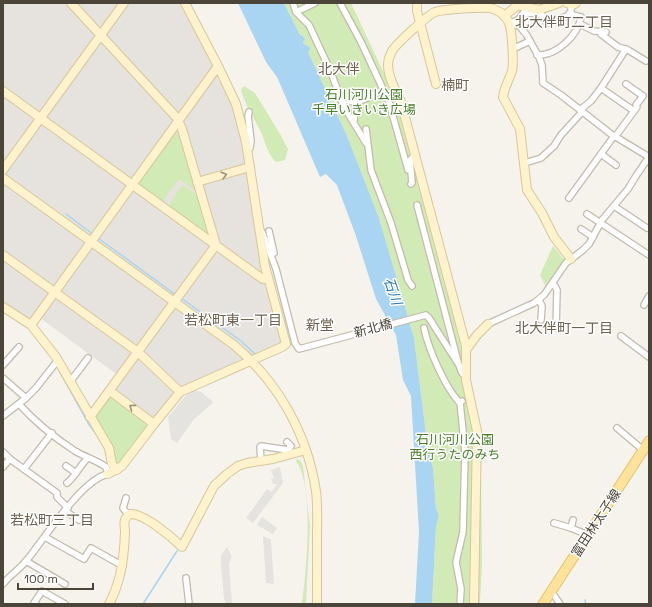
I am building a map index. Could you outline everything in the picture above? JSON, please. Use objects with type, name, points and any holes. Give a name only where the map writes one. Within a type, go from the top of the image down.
[{"type":"main road","name":"富田林太子線","points":[[543,604],[649,441]]},
{"type":"street","points":[[71,3],[179,121],[215,245]]},
{"type":"street","points":[[3,170],[124,3]]},
{"type":"street","points":[[3,584],[26,561],[67,509],[93,481],[101,476],[117,470],[122,466],[180,392],[286,344],[265,266],[247,150],[236,104],[185,3]]},
{"type":"street","points":[[292,3],[296,12],[309,25],[330,70],[344,107],[368,147]]},
{"type":"street","points":[[296,12],[315,3]]},
{"type":"street","points":[[340,3],[361,42],[389,102],[408,170]]},
{"type":"street","points":[[504,16],[518,6],[530,5],[539,10],[559,3]]},
{"type":"street","points":[[569,14],[571,12],[572,4]]},
{"type":"street","points":[[417,6],[420,24],[436,84]]},
{"type":"street","points":[[466,350],[477,335],[488,324],[539,300],[552,284],[562,267],[583,250],[601,223],[628,189],[649,157],[615,136],[543,83],[542,65],[524,30],[511,23],[500,12],[491,8],[436,12],[420,24],[393,50],[388,60],[388,70],[401,102],[466,350],[466,377],[477,436],[474,604]]},
{"type":"street","points":[[511,23],[519,18],[524,12],[542,15],[547,22],[569,14],[581,17],[580,24],[576,32],[565,44],[541,55],[537,55]]},
{"type":"street","points":[[511,23],[512,69],[503,97],[518,124],[528,190],[554,237],[571,259]]},
{"type":"street","points":[[580,24],[587,28],[603,32],[601,34],[618,47],[626,49],[646,62]]},
{"type":"street","points":[[512,48],[517,48],[530,42]]},
{"type":"street","points":[[524,163],[541,158],[554,146],[601,88],[626,49]]},
{"type":"street","points":[[31,325],[218,66]]},
{"type":"street","points":[[569,198],[637,107],[636,105],[643,96],[626,84]]},
{"type":"street","points":[[601,88],[634,111]]},
{"type":"street","points":[[340,98],[347,101],[356,102],[384,90]]},
{"type":"street","points":[[3,91],[257,275],[263,279],[268,278]]},
{"type":"street","points":[[354,122],[355,109],[362,100]]},
{"type":"street","points":[[247,150],[250,148],[251,141],[249,112]]},
{"type":"street","points":[[366,129],[373,176],[391,223],[408,280],[412,286]]},
{"type":"street","points":[[601,154],[616,165]]},
{"type":"street","points":[[411,184],[410,160],[412,158]]},
{"type":"street","points":[[197,182],[250,167]]},
{"type":"street","points":[[3,178],[234,345],[268,380],[286,406],[300,433],[312,475],[316,497],[317,604]]},
{"type":"street","points":[[417,205],[459,365],[462,373],[466,377]]},
{"type":"street","points":[[614,206],[647,228]]},
{"type":"street","points":[[587,214],[649,255]]},
{"type":"street","points":[[581,229],[593,237]]},
{"type":"street","points":[[269,231],[274,256],[273,259]]},
{"type":"street","points":[[259,232],[262,232],[273,259]]},
{"type":"street","points":[[90,417],[215,245]]},
{"type":"street","points":[[3,255],[138,352],[180,392]]},
{"type":"street","name":"新北橋","points":[[273,259],[295,343],[299,349],[426,315],[459,365]]},
{"type":"street","points":[[552,284],[557,290],[556,328]]},
{"type":"street","points":[[644,304],[649,296]]},
{"type":"street","points":[[539,300],[542,306],[541,320]]},
{"type":"street","points":[[3,307],[31,325],[70,382],[109,448],[110,461],[117,470]]},
{"type":"street","points":[[424,328],[426,340],[449,390],[456,399],[461,402],[465,452],[463,532],[456,562],[461,589],[460,604]]},
{"type":"street","points":[[621,336],[649,357]]},
{"type":"street","points":[[3,365],[19,347]]},
{"type":"street","points":[[70,382],[88,358]]},
{"type":"street","points":[[3,416],[19,404],[36,388],[56,362]]},
{"type":"street","points":[[3,378],[26,398]]},
{"type":"street","points":[[110,391],[154,424]]},
{"type":"street","points":[[19,404],[31,417],[75,451],[106,466],[108,474]]},
{"type":"street","points":[[617,428],[643,450]]},
{"type":"street","points":[[24,469],[52,433]]},
{"type":"street","points":[[261,461],[261,446],[288,450],[291,446],[288,442]]},
{"type":"street","points":[[109,604],[120,579],[125,531],[124,519],[128,515],[138,515],[166,532],[182,548],[214,486],[219,481],[238,466],[279,458],[306,450]]},
{"type":"street","points":[[3,452],[10,459],[57,493],[57,497],[79,520]]},
{"type":"street","points":[[67,483],[73,478],[81,464],[88,458]]},
{"type":"street","points":[[3,467],[10,459]]},
{"type":"street","points":[[94,460],[99,459],[110,461]]},
{"type":"street","points":[[66,466],[76,473]]},
{"type":"street","points":[[126,498],[123,508],[128,515]]},
{"type":"street","points":[[571,528],[573,520]]},
{"type":"street","points":[[554,523],[588,535]]},
{"type":"street","points":[[44,537],[84,559],[91,548],[122,566]]},
{"type":"street","points":[[26,561],[65,584]]},
{"type":"street","points":[[186,578],[189,604]]},
{"type":"street","points":[[36,604],[34,603],[42,591],[57,602],[65,604]]},
{"type":"street","points":[[552,591],[560,604]]},
{"type":"shaded area","points":[[3,3],[182,3],[231,96],[244,141],[284,343],[180,388],[154,421],[114,392],[123,379],[40,318],[34,326],[3,306]]},
{"type":"shaded area","points":[[200,142],[206,162],[197,165],[191,145]]},
{"type":"shaded area","points":[[17,158],[39,174],[36,179],[40,182],[35,189],[8,171]]},
{"type":"shaded area","points":[[235,300],[248,309],[232,332],[219,323]]},
{"type":"shaded area","points":[[194,390],[201,392],[213,403],[194,419],[177,443],[171,439],[168,417],[186,395]]},
{"type":"shaded area","points":[[280,467],[283,483],[253,523],[246,518],[267,489],[271,492],[277,484],[273,484],[271,479],[274,478],[271,470]]},
{"type":"shaded area","points":[[262,517],[277,528],[273,534],[257,525]]},
{"type":"shaded area","points":[[263,536],[271,541],[273,584],[266,583]]},
{"type":"shaded area","points":[[227,547],[232,557],[229,563],[232,604],[226,604],[224,599],[221,565],[221,556]]},
{"type":"green space","points":[[284,3],[351,3],[397,101],[459,337],[462,354],[460,363],[477,431],[482,437],[482,561],[480,604],[432,604],[438,512],[436,509],[433,468],[428,450],[414,338],[379,218],[347,136],[303,42],[305,39],[300,35]]},
{"type":"green space","points":[[244,86],[255,93],[280,134],[288,149],[285,160],[276,162],[269,152],[243,96],[241,90]]},
{"type":"green space","points":[[175,134],[179,134],[197,192],[179,179],[163,201],[141,186],[140,182]]},
{"type":"green space","points":[[182,185],[196,194],[208,230],[205,233],[168,206]]},
{"type":"green space","points":[[553,246],[565,261],[546,287],[540,275]]},
{"type":"green space","points":[[111,395],[149,424],[120,463],[116,462],[109,442],[94,419]]},
{"type":"green space","points":[[297,459],[300,460],[303,466],[306,488],[302,473],[296,461]]},
{"type":"green space","points":[[306,493],[310,526],[306,604],[302,604],[308,530]]},
{"type":"water","name":"石川","points":[[238,3],[284,3],[300,35],[305,39],[303,42],[304,44],[310,49],[308,52],[347,136],[379,218],[414,338],[428,450],[433,468],[438,520],[436,526],[432,604],[415,604],[419,532],[411,396],[403,380],[396,335],[376,299],[356,236],[337,185],[326,174],[320,177],[277,77],[266,62]]},
{"type":"waterway","points":[[66,214],[94,235]]},
{"type":"waterway","points":[[98,238],[176,295]]},
{"type":"waterway","points":[[181,298],[241,341],[255,354]]},
{"type":"waterway","points":[[56,365],[88,423],[96,434]]},
{"type":"waterway","points":[[143,604],[177,551]]},
{"type":"waterway","points":[[585,600],[586,604]]},
{"type":"district","name":"北大伴町二丁目","points":[[564,22]]},
{"type":"district","name":"北大伴","points":[[339,69]]},
{"type":"district","name":"楠町","points":[[455,85]]},
{"type":"district","name":"若松町東一丁目","points":[[233,320]]},
{"type":"district","name":"新堂","points":[[320,325]]},
{"type":"district","name":"北大伴町一丁目","points":[[564,328]]},
{"type":"district","name":"若松町三丁目","points":[[52,520]]},
{"type":"park label","name":"石川河川公園 千早いきいき広場","points":[[364,102]]},
{"type":"park label","name":"石川河川公園 西行うたのみち","points":[[455,446]]}]
